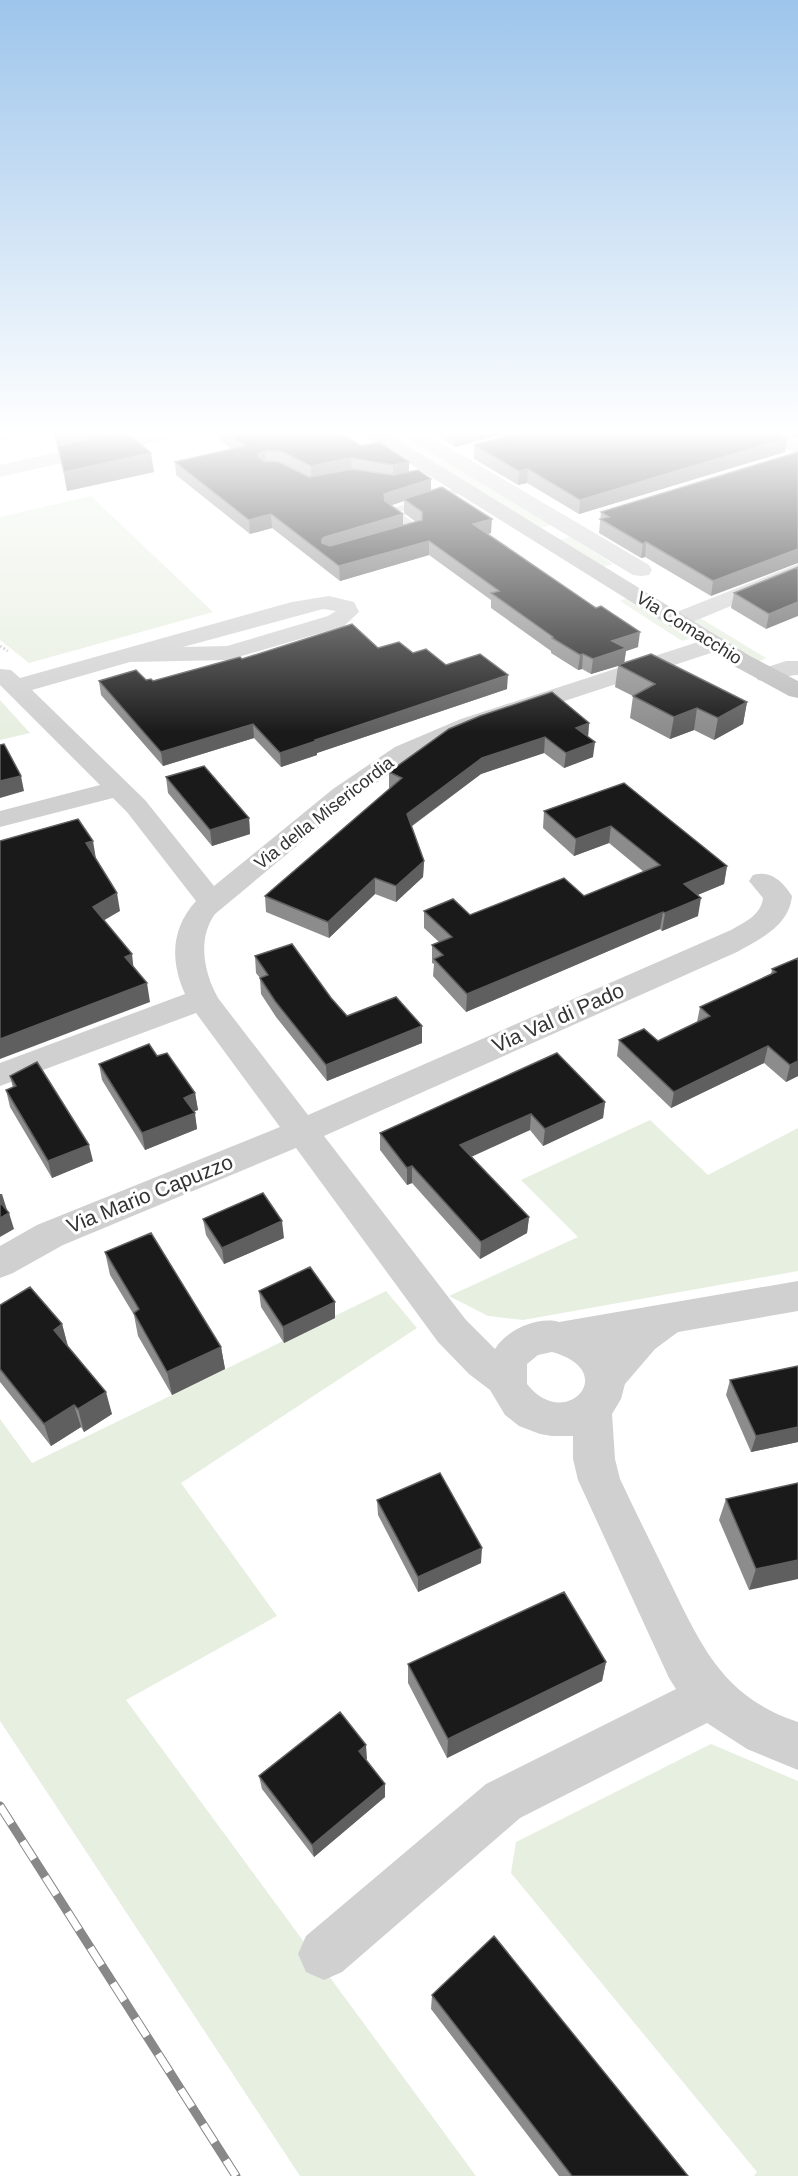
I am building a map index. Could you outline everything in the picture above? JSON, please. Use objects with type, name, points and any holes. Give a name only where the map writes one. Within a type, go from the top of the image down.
[{"type":"main road","name":"Via Comacchio","points":[[533,531],[715,644],[798,692]]},
{"type":"street","points":[[540,535],[556,531]]},
{"type":"street","name":"Via Comacchio","points":[[574,531],[641,570]]},
{"type":"street","points":[[677,620],[798,570]]},
{"type":"street","points":[[7,679],[130,655],[268,616],[327,602],[338,602],[346,607],[348,612],[336,621],[228,653],[130,655]]},
{"type":"street","points":[[268,616],[289,635]]},
{"type":"street","name":"Via della Misericordia","points":[[599,1480],[570,1446],[516,1401],[507,1381],[466,1346],[302,1132],[202,999],[192,971],[190,937],[200,914],[212,902],[342,795],[404,752],[460,728],[514,709],[715,644]]},
{"type":"street","name":"Via Comacchio","points":[[766,675],[786,668],[798,668]]},
{"type":"street","points":[[7,679],[148,819],[212,902]]},
{"type":"street","points":[[0,819],[119,788]]},
{"type":"street","name":"Via Val di Pado","points":[[302,1132],[726,945],[764,922],[773,913],[779,902],[778,896],[763,881]]},
{"type":"street","points":[[0,1075],[202,999]]},
{"type":"street","name":"Via Mario Capuzzo","points":[[0,1263],[50,1235],[302,1132]]},
{"type":"street","points":[[562,1337],[798,1296]]},
{"type":"street","name":"Via della Misericordia","points":[[440,1313],[468,1330],[482,1335],[524,1343],[538,1337],[562,1337],[582,1343],[593,1352],[602,1364],[594,1459],[599,1480],[677,1647],[693,1674],[711,1695],[746,1723],[798,1746]]},
{"type":"street","points":[[534,1414],[559,1420],[574,1418],[599,1393],[640,1338],[671,1318]]},
{"type":"street","points":[[507,1381],[507,1363],[524,1343]]},
{"type":"street","points":[[324,1954],[503,1801],[711,1695]]},
{"type":"lane","points":[[395,536],[415,531]]},
{"type":"shaded area","points":[[0,531],[127,531],[213,612],[29,663],[0,640]]},
{"type":"shaded area","points":[[570,537],[613,564],[603,567],[560,540]]},
{"type":"shaded area","points":[[630,597],[692,638],[682,641],[620,601]]},
{"type":"shaded area","points":[[700,618],[766,658],[758,662],[691,622]]},
{"type":"shaded area","points":[[0,700],[30,733],[0,740]]},
{"type":"shaded area","points":[[650,1120],[708,1175],[798,1128],[798,1271],[523,1320],[488,1316],[449,1296],[578,1237],[521,1180]]},
{"type":"shaded area","points":[[386,1291],[417,1328],[181,1483],[277,1616],[126,1700],[476,2176],[300,2176],[0,1721],[0,1419],[32,1463]]},
{"type":"shaded area","points":[[711,1744],[798,1781],[798,2176],[754,2176],[757,2172],[511,1873],[516,1842]]},
{"type":"building","points":[[293,531],[347,531],[322,539],[322,543],[330,546],[385,531],[483,531],[596,608],[601,606],[640,632],[612,641],[626,648],[593,659],[583,654],[580,655],[552,638],[491,593],[499,591],[429,541],[339,566]]},
{"type":"building","points":[[620,531],[798,531],[798,549],[713,581],[646,542],[643,544]]},
{"type":"building","points":[[798,567],[798,602],[769,614],[734,593]]},
{"type":"building","points":[[352,624],[378,648],[399,642],[413,653],[426,649],[446,665],[480,654],[508,675],[280,753],[253,724],[161,752],[99,681],[136,670],[146,680],[153,681],[240,657],[242,659]]},
{"type":"building","points":[[651,654],[747,702],[718,718],[697,708],[674,717],[633,696],[655,684],[618,665]]},
{"type":"building","points":[[552,692],[589,723],[576,728],[595,742],[566,753],[545,737],[482,758],[407,814],[424,861],[396,886],[375,878],[328,922],[265,896],[402,778],[389,772],[449,729]]},
{"type":"building","points":[[4,744],[21,776],[0,781],[0,745]]},
{"type":"building","points":[[204,766],[249,818],[210,830],[166,777]]},
{"type":"building","points":[[624,783],[727,866],[684,884],[701,898],[467,994],[434,959],[443,955],[432,945],[452,937],[424,911],[453,899],[470,915],[564,878],[584,896],[660,865],[611,826],[576,839],[544,811]]},
{"type":"building","points":[[78,819],[93,841],[86,843],[117,893],[93,907],[132,954],[125,957],[147,983],[0,1039],[0,841]]},
{"type":"building","points":[[292,944],[347,1016],[396,997],[422,1026],[326,1065],[275,1001],[260,978],[268,975],[255,956]]},
{"type":"building","points":[[798,958],[798,1061],[790,1065],[768,1046],[674,1092],[619,1040],[644,1029],[658,1041],[710,1016],[700,1007],[776,972],[772,969]]},
{"type":"building","points":[[149,1044],[157,1056],[167,1053],[195,1093],[184,1098],[195,1113],[142,1133],[99,1064]]},
{"type":"building","points":[[557,1053],[605,1102],[545,1129],[531,1114],[460,1145],[529,1217],[481,1242],[412,1166],[407,1168],[380,1133]]},
{"type":"building","points":[[37,1062],[89,1145],[48,1161],[6,1090],[16,1086],[10,1076]]},
{"type":"building","points":[[263,1193],[282,1221],[222,1248],[203,1219]]},
{"type":"building","points":[[0,1202],[9,1213],[0,1218]]},
{"type":"building","points":[[151,1233],[221,1347],[167,1372],[134,1313],[139,1309],[105,1252]]},
{"type":"building","points":[[310,1267],[335,1302],[283,1327],[259,1291]]},
{"type":"building","points":[[30,1287],[62,1324],[54,1330],[106,1392],[78,1409],[74,1405],[44,1424],[0,1369],[0,1305]]},
{"type":"building","points":[[798,1366],[798,1427],[756,1436],[730,1380]]},
{"type":"building","points":[[440,1473],[482,1548],[418,1577],[377,1500]]},
{"type":"building","points":[[798,1483],[798,1560],[756,1569],[726,1499]]},
{"type":"building","points":[[564,1592],[606,1662],[448,1739],[408,1664]]},
{"type":"building","points":[[340,1712],[366,1745],[359,1751],[385,1784],[312,1845],[259,1776]]},
{"type":"building","points":[[494,1936],[688,2176],[572,2176],[432,1995]]},
{"type":"railway","points":[[0,1806],[236,2176]]}]
